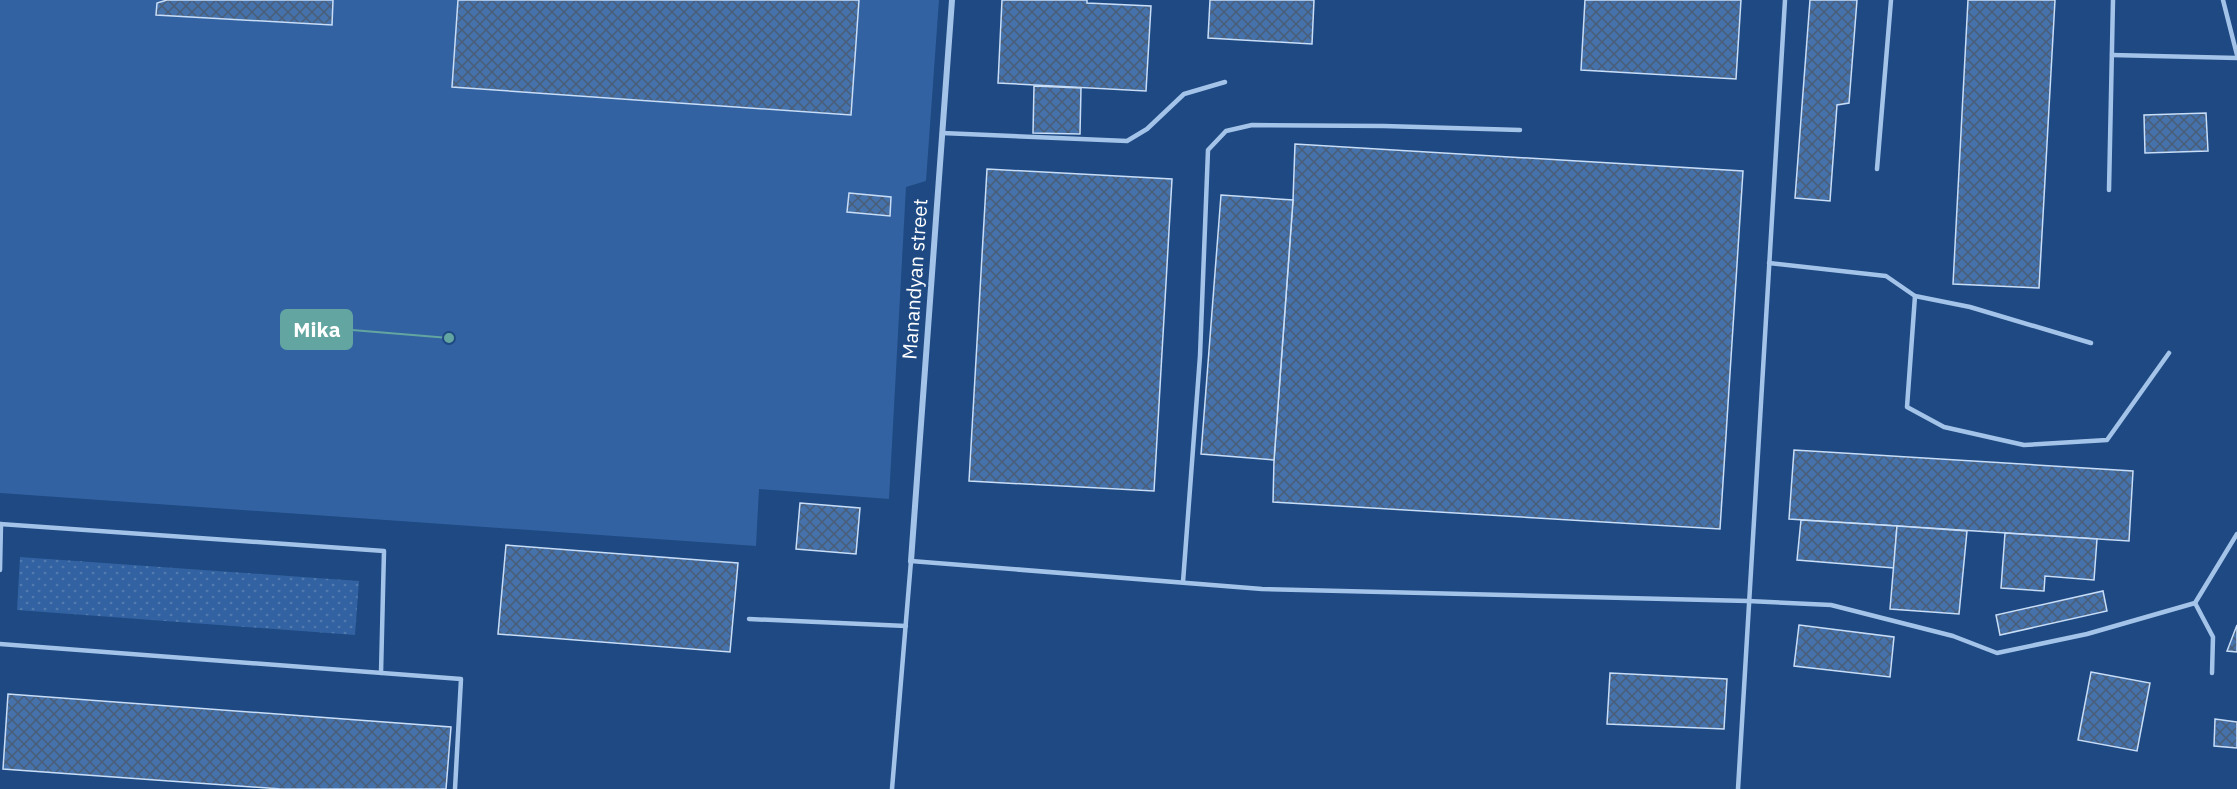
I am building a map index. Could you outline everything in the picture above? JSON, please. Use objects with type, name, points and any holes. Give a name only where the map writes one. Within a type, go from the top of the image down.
[{"type":"street","name":"Manandyan street","points":[[911,561],[952,0]]},
{"type":"lane","points":[[1738,789],[1785,0]]},
{"type":"lane","points":[[1876,169],[1891,0]]},
{"type":"lane","points":[[2109,190],[2114,0]]},
{"type":"lane","points":[[2112,56],[2237,56],[2223,0]]},
{"type":"lane","points":[[942,133],[1127,141],[1147,129],[1184,94],[1225,82]]},
{"type":"lane","points":[[1183,582],[1200,356],[1208,150],[1226,131],[1252,124],[1520,130]]},
{"type":"lane","points":[[1768,263],[1886,276],[1915,296],[1971,307],[2091,343]]},
{"type":"lane","points":[[1915,296],[1906,407],[1944,427],[2024,445],[2107,440],[2169,353]]},
{"type":"lane","points":[[0,570],[1,524],[384,551],[381,673]]},
{"type":"lane","points":[[892,789],[911,561],[1262,589],[1748,601],[1831,606],[1953,636],[1997,653],[2087,634],[2195,603],[2237,534]]},
{"type":"lane","points":[[2195,603],[2213,637],[2212,674]]},
{"type":"lane","points":[[749,619],[906,626]]},
{"type":"lane","points":[[0,644],[461,679],[455,789]]},
{"type":"shaded area","points":[[0,0],[939,0],[926,181],[906,187],[889,499],[759,489],[756,546],[0,493]]},
{"type":"shaded area","points":[[20,557],[359,581],[355,635],[17,610]]},
{"type":"building","points":[[167,0],[333,0],[332,25],[156,15],[157,3]]},
{"type":"building","points":[[458,0],[859,0],[851,115],[452,87]]},
{"type":"building","points":[[1002,0],[1087,0],[1087,3],[1151,6],[1146,91],[998,83]]},
{"type":"building","points":[[1210,0],[1314,0],[1312,44],[1208,38]]},
{"type":"building","points":[[1585,0],[1741,0],[1736,79],[1581,70]]},
{"type":"building","points":[[1810,0],[1857,0],[1849,103],[1837,105],[1830,201],[1795,198]]},
{"type":"building","points":[[1968,0],[2055,0],[2039,288],[1953,284]]},
{"type":"building","points":[[1034,86],[1081,88],[1080,134],[1033,133]]},
{"type":"building","points":[[2206,113],[2208,151],[2145,153],[2144,115]]},
{"type":"building","points":[[1295,144],[1743,171],[1720,529],[1273,502]]},
{"type":"building","points":[[987,169],[1172,179],[1154,491],[969,481]]},
{"type":"building","points":[[849,193],[891,197],[890,216],[847,212]]},
{"type":"building","points":[[1221,195],[1293,200],[1274,460],[1201,454]]},
{"type":"building","points":[[1794,450],[2133,471],[2129,541],[1789,519]]},
{"type":"building","points":[[800,503],[860,508],[856,554],[796,549]]},
{"type":"building","points":[[1801,520],[1897,526],[1894,568],[1797,560]]},
{"type":"building","points":[[1897,526],[1967,531],[1959,614],[1890,609]]},
{"type":"building","points":[[2005,533],[2097,539],[2094,580],[2045,576],[2044,591],[2001,588]]},
{"type":"building","points":[[506,545],[738,563],[730,652],[498,634]]},
{"type":"building","points":[[2103,591],[2107,611],[2000,635],[1996,615]]},
{"type":"building","points":[[1799,625],[1894,637],[1890,677],[1794,666]]},
{"type":"building","points":[[2237,625],[2237,652],[2227,651]]},
{"type":"building","points":[[2091,672],[2150,683],[2137,751],[2078,740]]},
{"type":"building","points":[[1610,673],[1727,679],[1724,729],[1607,724]]},
{"type":"building","points":[[8,694],[451,727],[446,789],[281,789],[3,769]]},
{"type":"building","points":[[2215,719],[2237,722],[2237,748],[2214,746]]},
{"type":"place","name":"Mika","points":[[449,338]]}]
